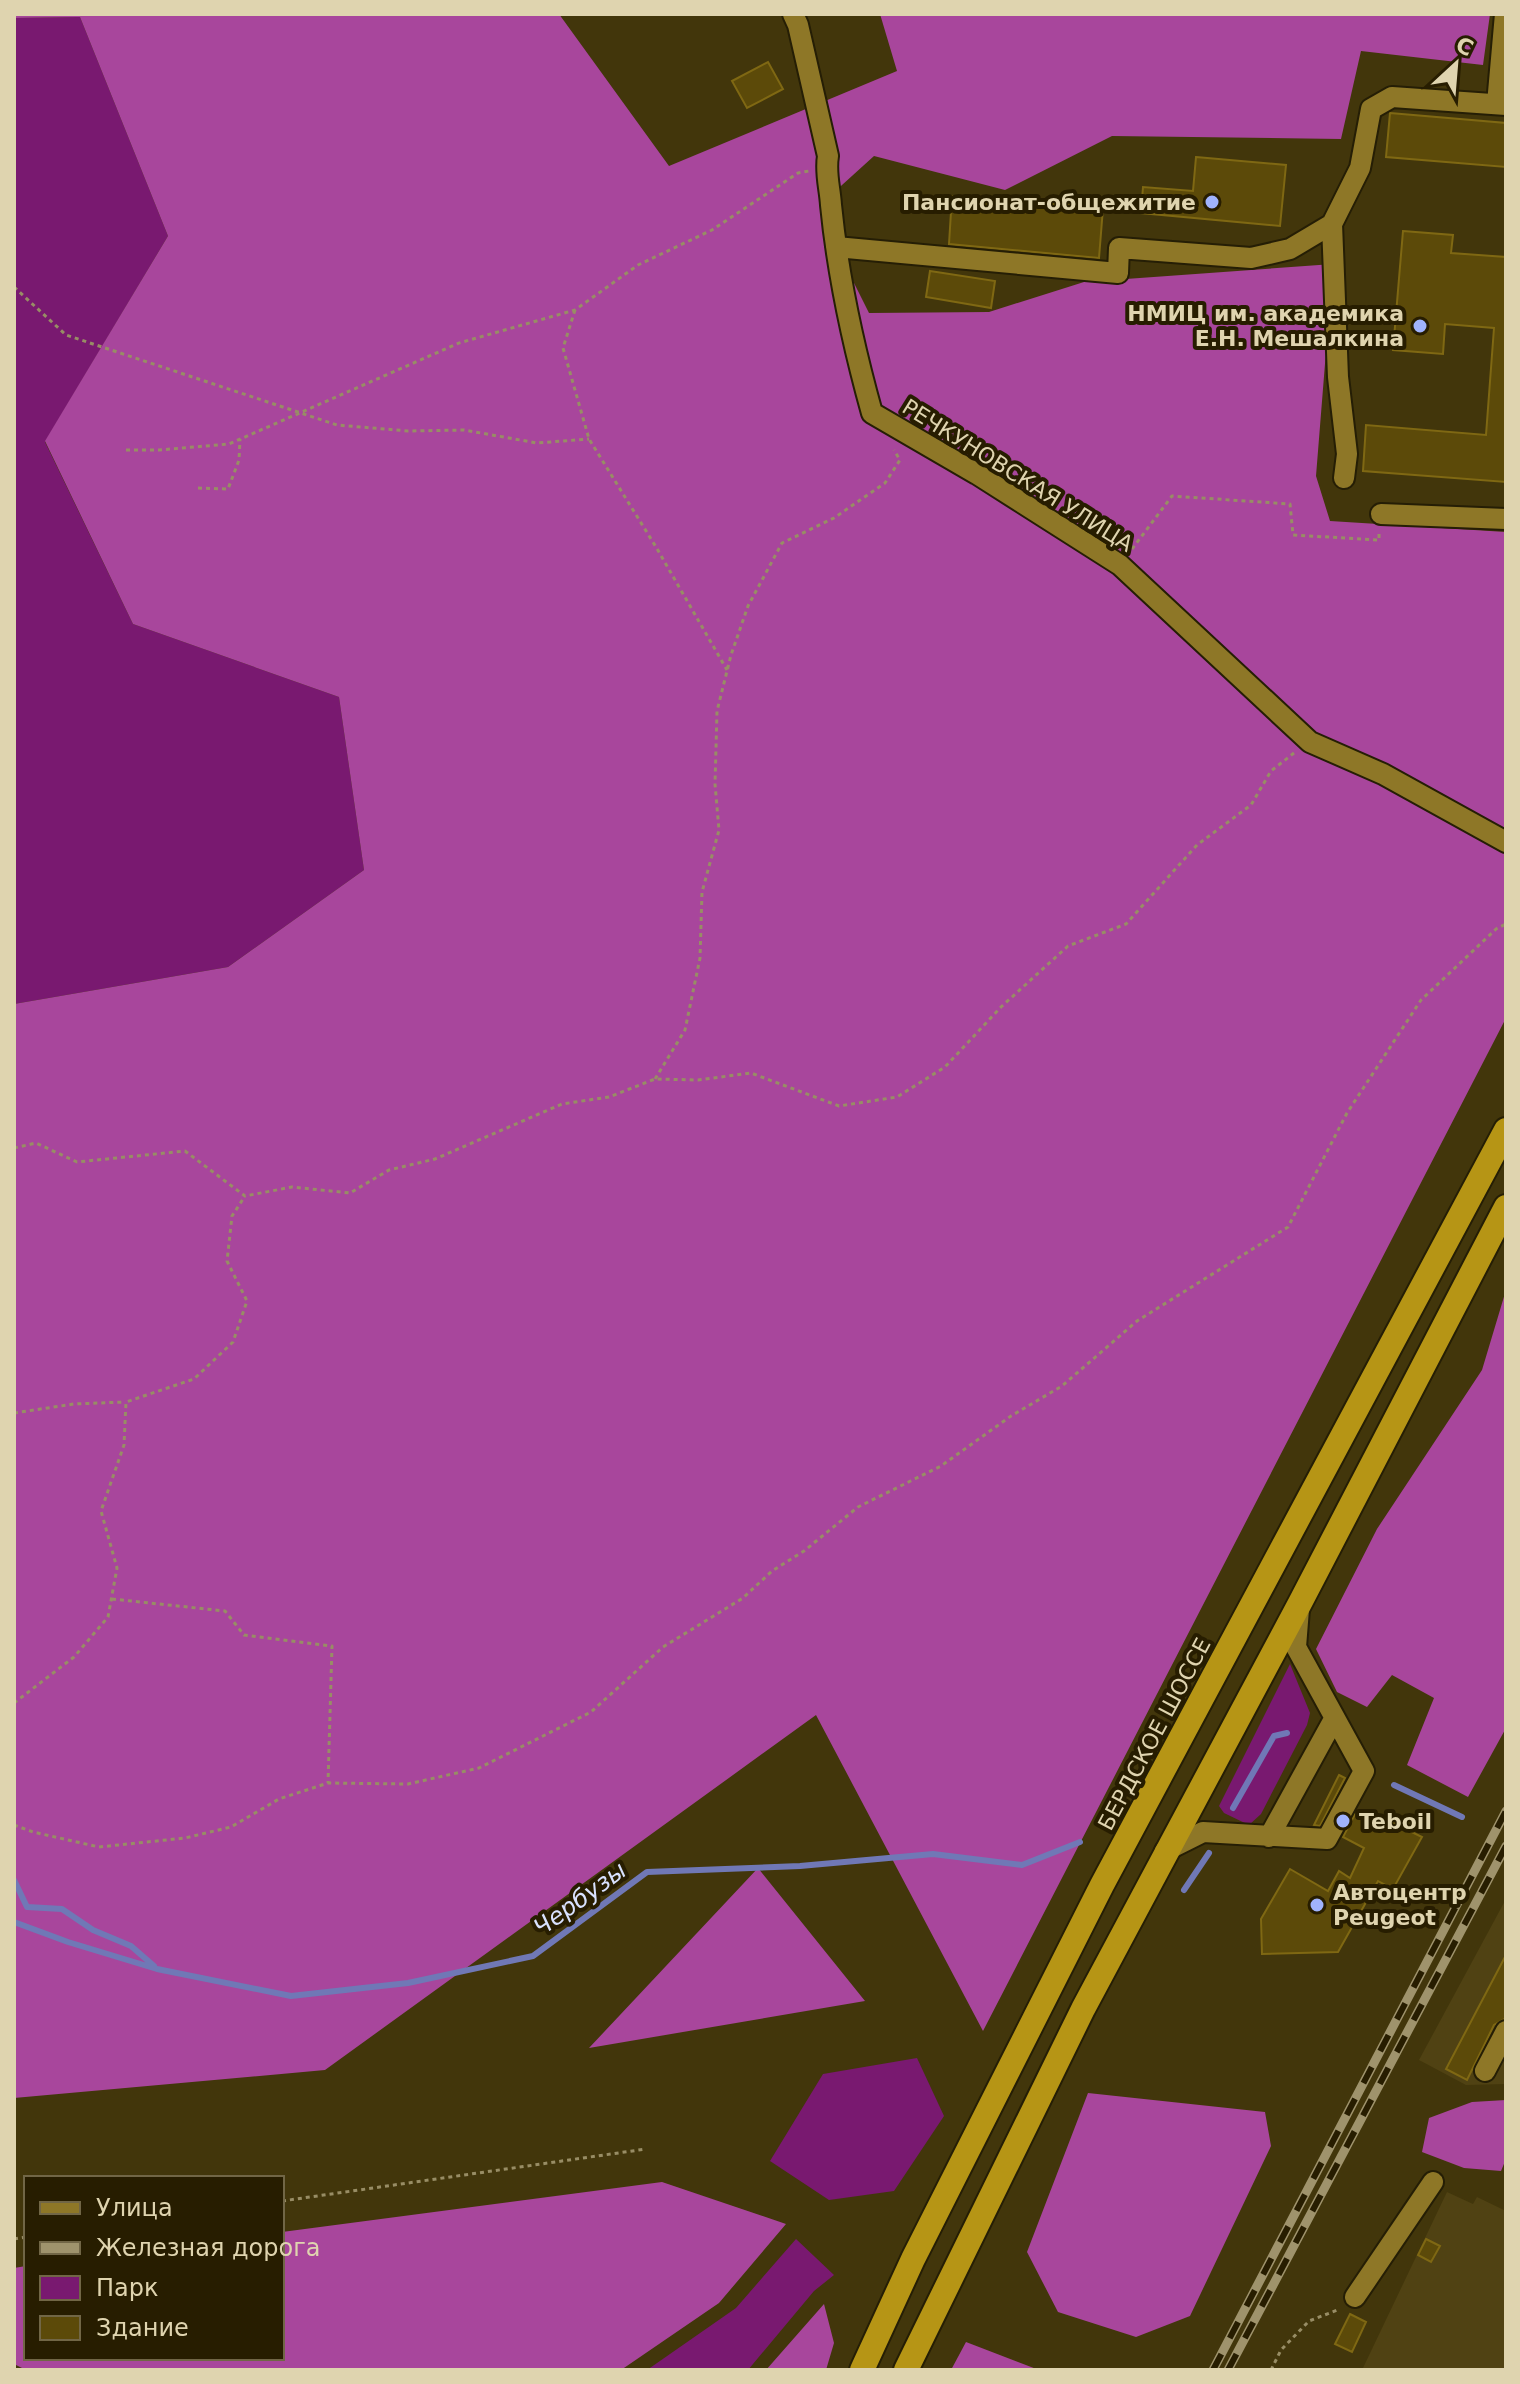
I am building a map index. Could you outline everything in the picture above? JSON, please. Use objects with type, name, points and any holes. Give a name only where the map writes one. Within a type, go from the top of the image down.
[{"type":"highway","name":"БЕРДСКОЕ ШОССЕ","points":[[862,2370],[913,2259],[1102,1885],[1506,1130]]},
{"type":"highway","points":[[906,2370],[1083,2009],[1300,1603],[1506,1207]]},
{"type":"highway","points":[[1048,1991],[1083,2009]]},
{"type":"street","name":"РЕЧКУНОВСКАЯ УЛИЦА","points":[[793,14],[828,156],[825,170],[836,247],[857,359],[872,413],[977,474],[1120,565],[1310,742],[1383,774],[1506,842]]},
{"type":"street","points":[[1344,478],[1347,454],[1338,377],[1332,224],[1360,168],[1371,109],[1392,97],[1502,104],[1505,14]]},
{"type":"street","points":[[836,247],[1118,273],[1119,248],[1251,258],[1290,249],[1332,224]]},
{"type":"street","points":[[1381,514],[1506,519]]},
{"type":"street","points":[[1165,1851],[1203,1832],[1327,1839],[1364,1771],[1296,1647],[1300,1603]]},
{"type":"street","points":[[1269,1837],[1334,1719]]},
{"type":"street","points":[[1485,2071],[1506,2031]]},
{"type":"street","points":[[1355,2297],[1433,2182]]},
{"type":"path","points":[[126,450],[229,444],[459,343],[575,310],[638,265],[712,230],[798,173],[825,170]]},
{"type":"path","points":[[14,287],[66,335],[337,425],[408,431],[464,430],[537,443],[589,439]]},
{"type":"path","points":[[575,310],[563,348],[589,439],[727,670]]},
{"type":"path","points":[[198,488],[228,489],[239,460],[240,439]]},
{"type":"path","points":[[655,1079],[685,1030],[700,958],[702,892],[719,830],[715,784],[717,711],[748,606],[782,543],[834,518],[885,483],[900,460],[893,448]]},
{"type":"path","points":[[1120,565],[1172,496],[1290,504],[1293,535],[1379,540],[1381,514]]},
{"type":"path","points":[[14,1413],[74,1404],[126,1402],[194,1379],[233,1342],[247,1301],[227,1261],[232,1216],[245,1196],[292,1187],[350,1193],[389,1170],[435,1159],[562,1104],[609,1097],[655,1079],[698,1080],[751,1073],[839,1106],[897,1097],[945,1067],[1011,998],[1068,946],[1126,924],[1197,845],[1251,805],[1271,771],[1310,742]]},
{"type":"path","points":[[14,1825],[99,1847],[185,1838],[231,1827],[279,1799],[328,1783],[408,1784],[479,1768],[591,1712],[663,1647],[743,1598],[772,1571],[804,1551],[858,1507],[941,1466],[1011,1416],[1062,1386],[1137,1321],[1288,1227],[1347,1113],[1421,1000],[1496,929],[1506,924]]},
{"type":"path","points":[[14,1148],[36,1143],[77,1162],[185,1151],[245,1196]]},
{"type":"path","points":[[14,1703],[74,1657],[108,1617],[117,1568],[101,1511],[124,1445],[126,1402]]},
{"type":"path","points":[[112,1599],[225,1611],[244,1635],[332,1646],[328,1783]]},
{"type":"path","points":[[284,2201],[646,2149]]},
{"type":"path","points":[[1271,2370],[1281,2350],[1309,2321],[1342,2308],[1355,2297]]},
{"type":"shaded area","points":[[14,14],[559,14],[669,166],[897,71],[880,14],[1490,14],[1483,65],[1361,51],[1341,139],[1112,136],[1005,190],[874,156],[831,195],[836,247],[869,313],[989,312],[1084,282],[1333,264],[1316,476],[1330,521],[1506,532],[1506,1018],[983,2031],[816,1715],[325,2070],[14,2098],[14,1004],[228,967],[364,870],[339,697],[133,624],[45,441],[168,236],[80,17],[14,18]]},
{"type":"shaded area","points":[[1506,1290],[1506,1728],[1468,1797],[1407,1765],[1434,1698],[1392,1675],[1367,1707],[1337,1692],[1316,1649],[1377,1529],[1482,1370]]},
{"type":"shaded area","points":[[758,1868],[865,2001],[589,2048]]},
{"type":"shaded area","points":[[1506,1899],[1506,2084],[1466,2085],[1419,2060]]},
{"type":"shaded area","points":[[1088,2093],[1265,2112],[1271,2146],[1190,2316],[1136,2337],[1058,2312],[1027,2252]]},
{"type":"shaded area","points":[[1506,2100],[1506,2159],[1501,2171],[1464,2168],[1422,2152],[1429,2118],[1472,2102]]},
{"type":"shaded area","points":[[662,2182],[786,2224],[719,2303],[621,2370],[26,2370],[14,2364],[14,2268],[24,2266],[24,2360],[284,2360],[284,2232]]},
{"type":"shaded area","points":[[1447,2192],[1473,2204],[1477,2197],[1506,2211],[1506,2370],[1362,2370]]},
{"type":"shaded area","points":[[824,2304],[834,2343],[826,2370],[766,2370]]},
{"type":"shaded area","points":[[966,2342],[1039,2370],[951,2370]]},
{"type":"green space","points":[[80,17],[168,236],[45,442],[133,624],[339,697],[364,870],[228,967],[14,1004],[14,18]]},
{"type":"green space","points":[[1290,1664],[1310,1713],[1307,1725],[1261,1814],[1249,1825],[1224,1813],[1219,1806]]},
{"type":"green space","points":[[917,2058],[944,2116],[894,2191],[829,2200],[770,2161],[823,2074]]},
{"type":"green space","points":[[796,2239],[834,2275],[814,2291],[748,2370],[647,2370],[736,2308]]},
{"type":"building","points":[[768,62],[783,89],[747,108],[732,81]]},
{"type":"building","points":[[1390,113],[1506,123],[1506,167],[1386,157]]},
{"type":"building","name":"Пансионат-общежитие","points":[[1196,157],[1286,165],[1280,226],[1141,213],[1143,187],[1193,191]]},
{"type":"building","points":[[952,196],[1103,208],[1099,258],[949,244]]},
{"type":"building","name":"НМИЦ им. академика Е.Н. Мешалкина","points":[[1403,231],[1453,235],[1451,253],[1506,257],[1506,482],[1363,471],[1366,425],[1486,435],[1494,328],[1445,324],[1443,354],[1393,350]]},
{"type":"building","points":[[930,271],[995,281],[991,308],[926,297]]},
{"type":"building","points":[[1339,1775],[1345,1778],[1320,1826],[1314,1825]]},
{"type":"building","name":"Автоцентр Peugeot","points":[[1355,1814],[1377,1825],[1381,1817],[1422,1837],[1393,1889],[1378,1881],[1338,1952],[1262,1954],[1261,1919],[1290,1869],[1328,1891],[1339,1871],[1350,1878],[1364,1848],[1343,1837]]},
{"type":"building","points":[[1506,1955],[1506,2018],[1494,2025],[1467,2080],[1446,2069]]},
{"type":"building","points":[[1426,2239],[1440,2246],[1431,2262],[1418,2255]]},
{"type":"building","points":[[1350,2314],[1366,2322],[1352,2352],[1335,2344]]},
{"type":"waterway","points":[[1233,1808],[1274,1736],[1287,1733]]},
{"type":"waterway","points":[[1394,1785],[1462,1817]]},
{"type":"waterway","name":"Чербузы","points":[[14,1922],[157,1969],[291,1996],[408,1983],[533,1956],[647,1872],[800,1866],[933,1854],[1022,1865],[1080,1842]]},
{"type":"waterway","points":[[1184,1890],[1209,1853]]},
{"type":"waterway","points":[[14,1880],[27,1907],[62,1909],[93,1930],[131,1946],[154,1966]]},
{"type":"railway","points":[[1213,2370],[1506,1811]]},
{"type":"railway","points":[[1228,2370],[1506,1846]]},
{"type":"place","name":"Пансионат-общежитие","points":[[1212,202]]},
{"type":"place","name":"НМИЦ им. академика Е.Н. Мешалкина","points":[[1420,326]]},
{"type":"place","name":"Teboil","points":[[1343,1821]]},
{"type":"place","name":"Автоцентр Peugeot","points":[[1317,1905]]}]
